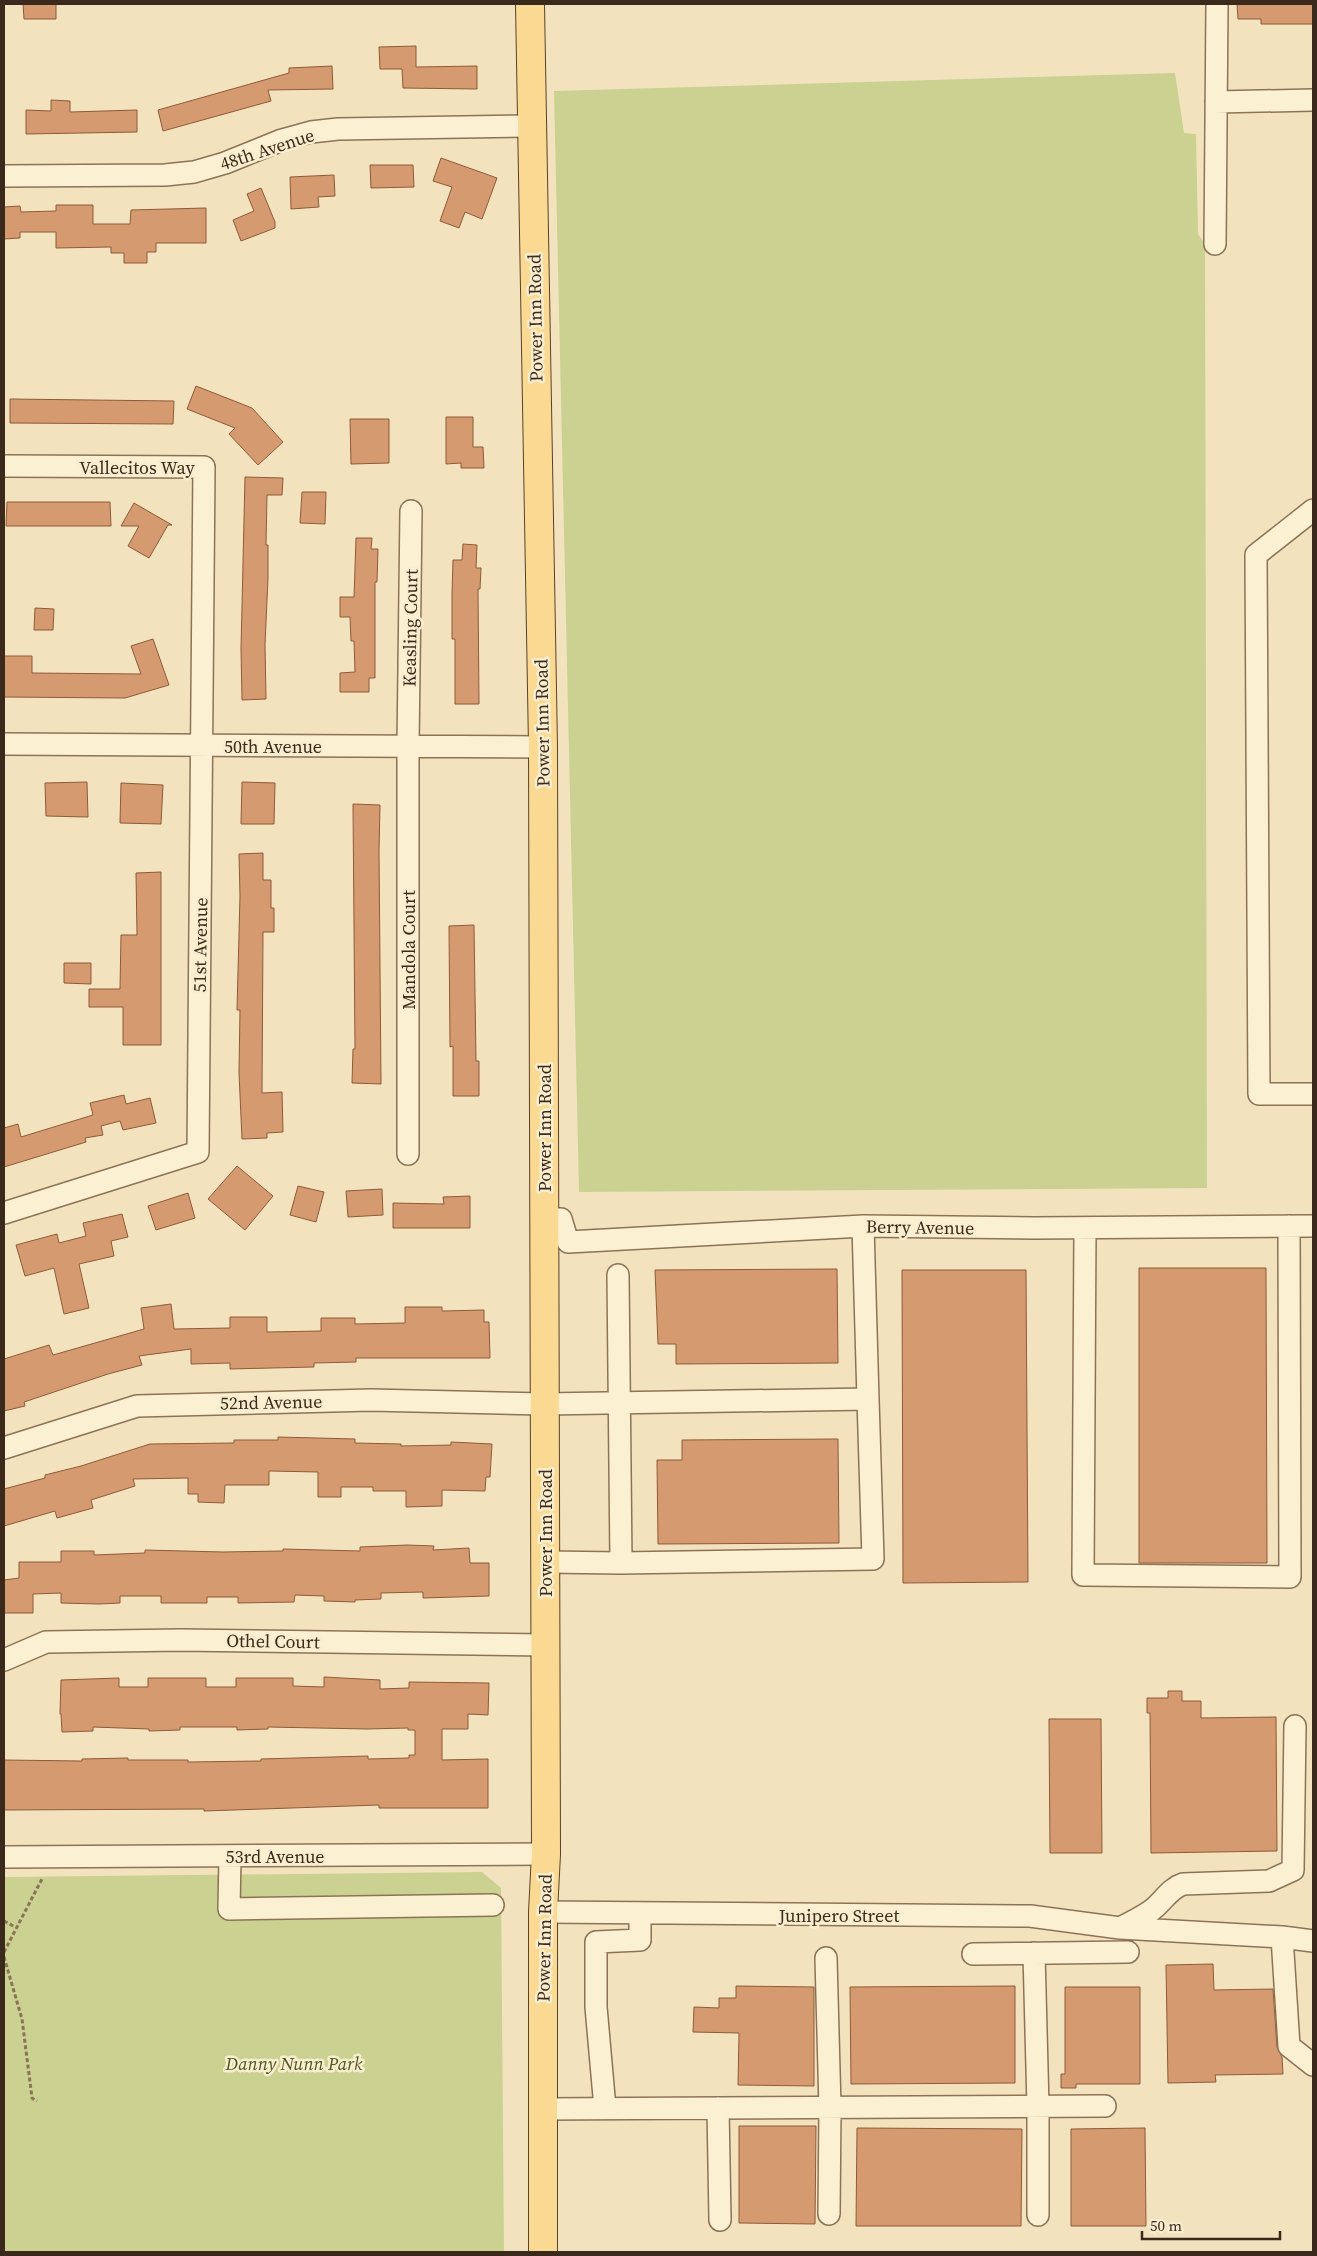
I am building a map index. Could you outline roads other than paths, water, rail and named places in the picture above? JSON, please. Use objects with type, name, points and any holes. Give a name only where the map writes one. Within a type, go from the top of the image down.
[{"type":"main road","name":"Power Inn Road","points":[[530,4],[543,746],[546,1854],[543,1912],[542,2252]]},
{"type":"street","points":[[1215,244],[1217,4]]},
{"type":"street","points":[[1216,102],[1313,100]]},
{"type":"street","name":"48th Avenue","points":[[4,176],[165,175],[194,172],[225,163],[282,140],[311,132],[338,128],[531,126]]},
{"type":"street","name":"Vallecitos Way","points":[[4,466],[204,467],[203,534]]},
{"type":"street","points":[[1313,510],[1256,555],[1259,1094],[1313,1094]]},
{"type":"street","name":"Keasling Court","points":[[408,746],[411,511]]},
{"type":"street","name":"51st Avenue","points":[[4,1213],[198,1152],[203,534]]},
{"type":"street","name":"50th Avenue","points":[[4,744],[543,746]]},
{"type":"street","name":"Mandola Court","points":[[408,746],[408,1154]]},
{"type":"street","name":"Berry Avenue","points":[[544,1219],[561,1218],[568,1242],[863,1226],[1085,1228],[1313,1226]]},
{"type":"street","points":[[545,1562],[621,1563],[873,1559],[863,1226]]},
{"type":"street","points":[[1085,1228],[1083,1575],[1290,1577],[1289,1226]]},
{"type":"street","points":[[618,1275],[621,1563]]},
{"type":"street","name":"52nd Avenue","points":[[4,1448],[137,1406],[371,1400],[544,1404],[868,1399]]},
{"type":"street","name":"Othel Court","points":[[4,1660],[46,1642],[180,1640],[545,1645]]},
{"type":"street","points":[[1128,1929],[1160,1904],[1173,1888],[1182,1884],[1269,1882],[1293,1870],[1295,1726]]},
{"type":"street","name":"53rd Avenue","points":[[4,1857],[546,1854]]},
{"type":"street","points":[[230,1856],[229,1909],[493,1905]]},
{"type":"street","name":"Junipero Street","points":[[543,1912],[1030,1916],[1128,1929],[1313,1940]]},
{"type":"street","points":[[605,2108],[596,2007],[596,1942],[640,1940],[640,1914]]},
{"type":"street","points":[[1282,1937],[1289,2046],[1313,2065]]},
{"type":"street","points":[[973,1954],[1128,1952]]},
{"type":"street","points":[[1034,1953],[1038,2107],[1038,2215]]},
{"type":"street","points":[[826,1958],[830,2108],[829,2214]]},
{"type":"street","points":[[542,2109],[1104,2106]]},
{"type":"street","points":[[718,2108],[720,2220]]},
{"type":"park label","name":"Danny Nunn Park","points":[[294,2063]]}]
